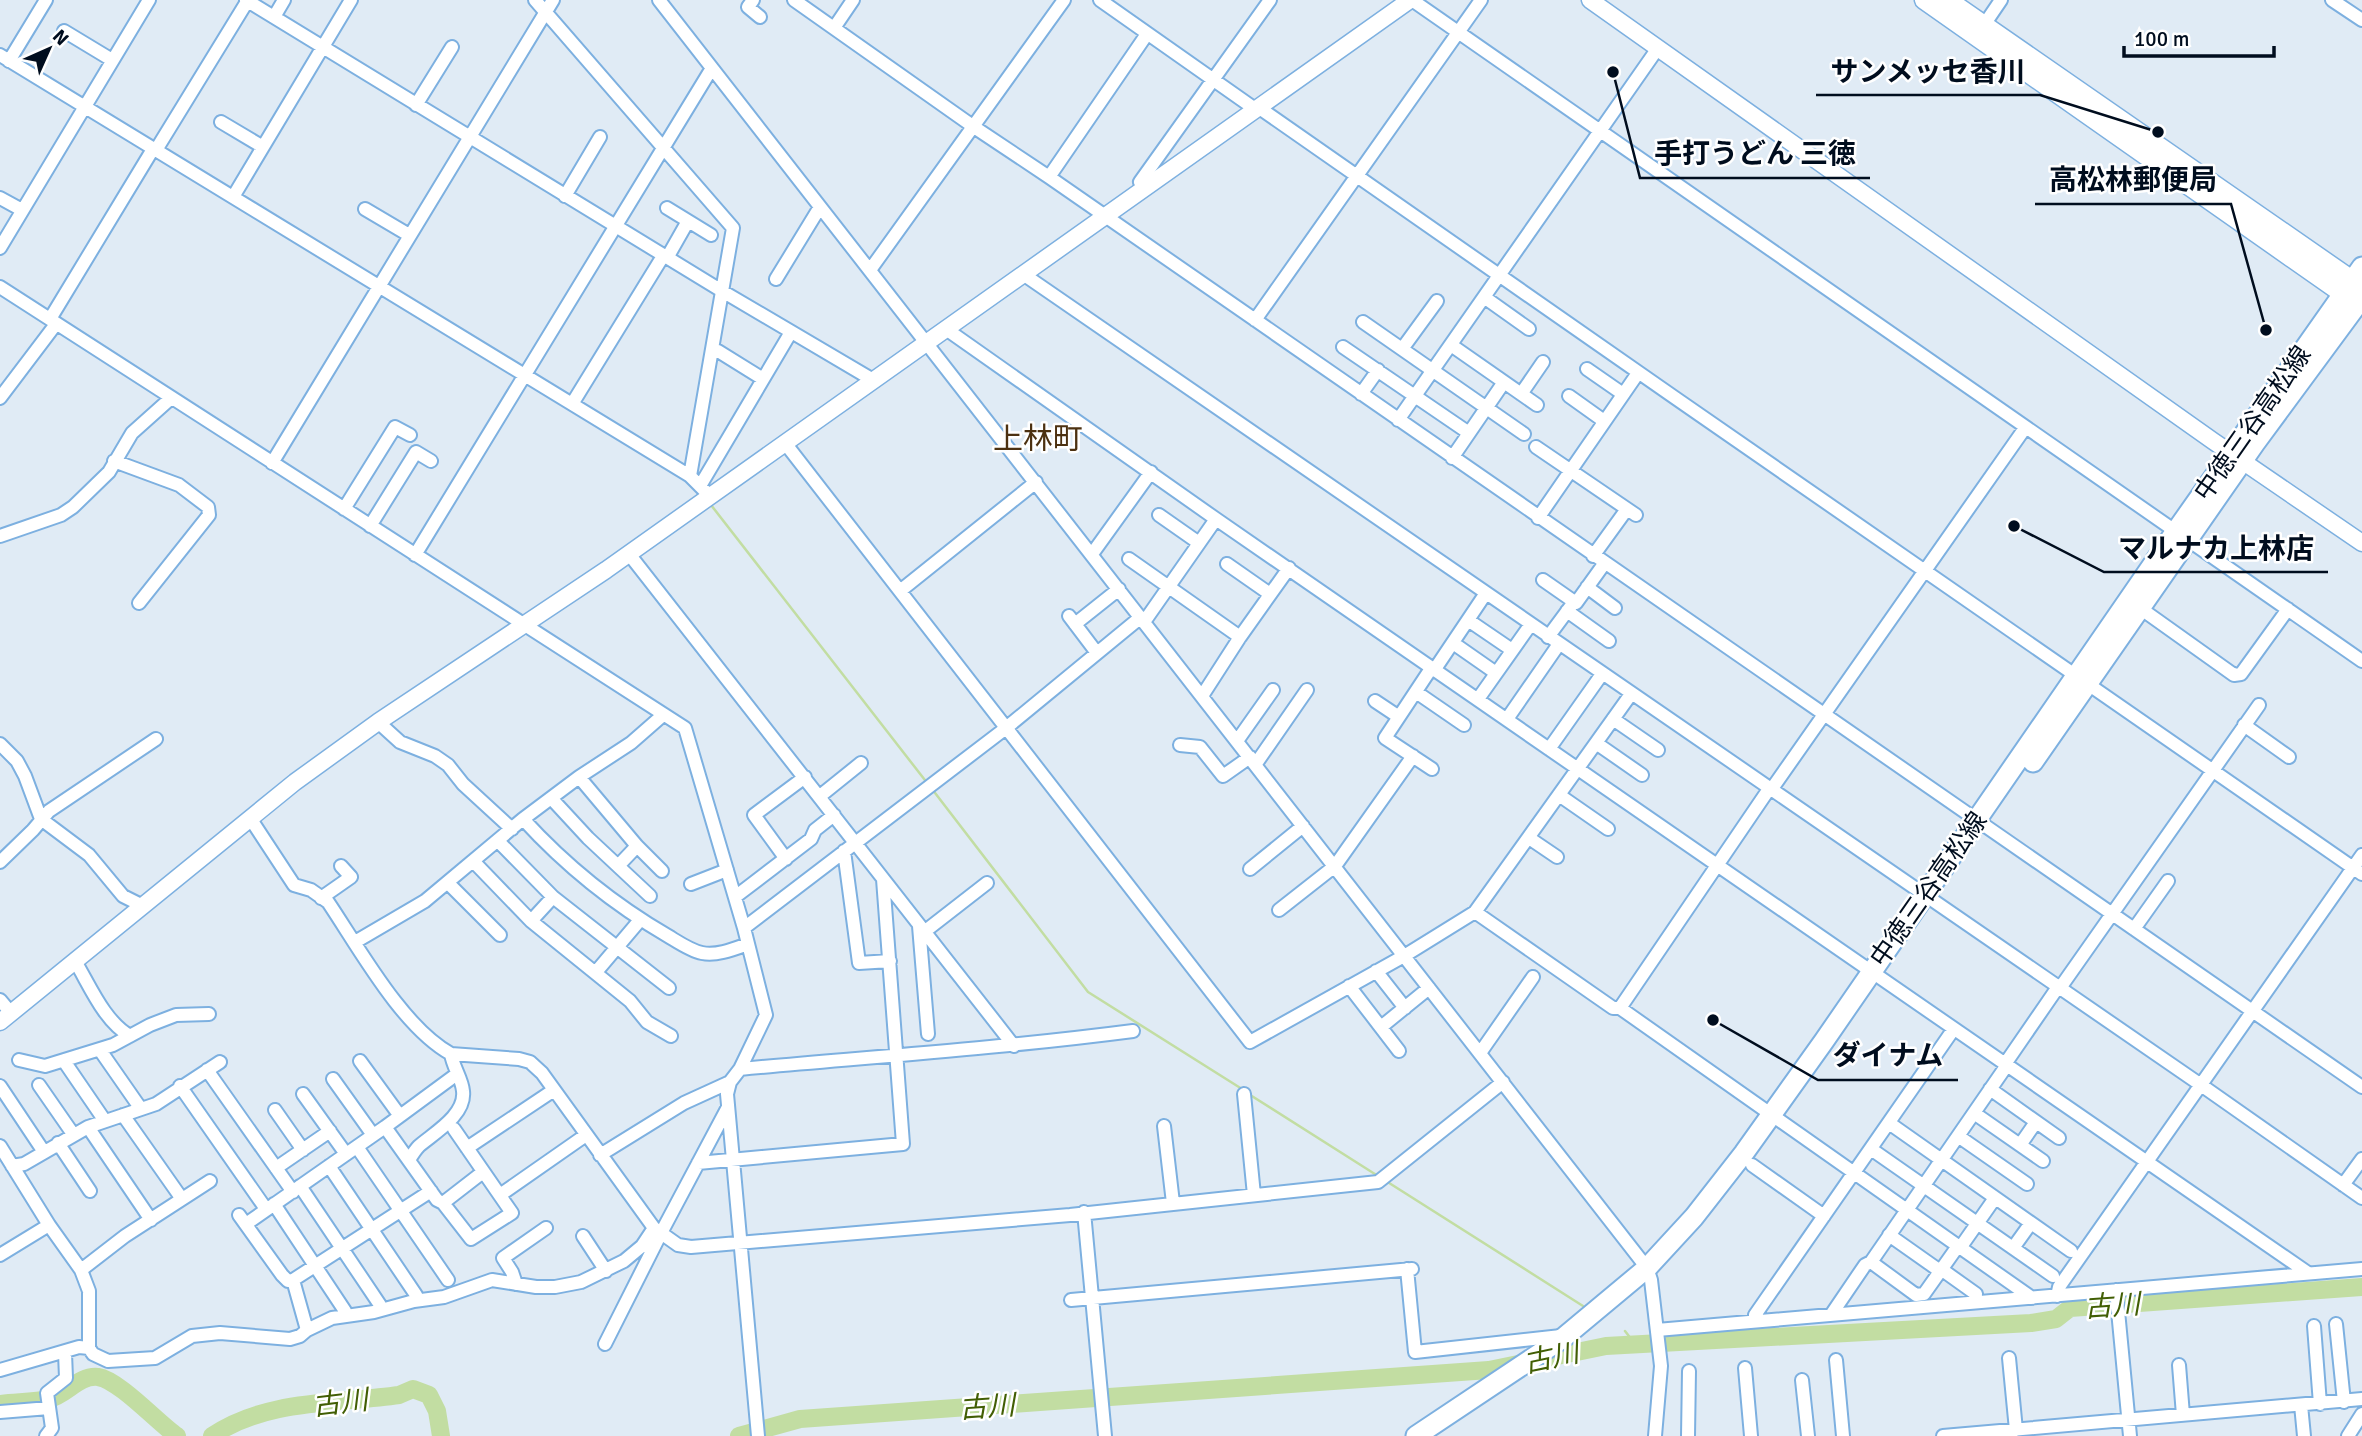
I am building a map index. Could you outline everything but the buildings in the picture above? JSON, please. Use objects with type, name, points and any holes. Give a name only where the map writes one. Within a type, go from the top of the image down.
[{"type":"main road","points":[[1924,0],[2357,291]]},
{"type":"main road","points":[[1948,0],[2357,291]]},
{"type":"main road","name":"中徳三谷高松線","points":[[1649,1274],[1777,1118],[2237,457],[2357,291]]},
{"type":"main road","name":"中徳三谷高松線","points":[[2083,679],[2140,608],[2183,535]]},
{"type":"main road","name":"中徳三谷高松線","points":[[1416,1436],[1571,1336],[1649,1274],[1703,1225],[1752,1165],[1777,1118]]},
{"type":"main road","name":"中徳三谷高松線","points":[[1440,1436],[1530,1377],[1571,1336]]},
{"type":"street","points":[[46,0],[5,58],[690,476],[705,491]]},
{"type":"street","points":[[0,247],[149,0]]},
{"type":"street","points":[[0,398],[53,321],[247,0],[665,257],[873,380]]},
{"type":"street","points":[[274,17],[284,0]]},
{"type":"street","points":[[233,197],[351,0]]},
{"type":"street","points":[[535,0],[733,228],[690,476]]},
{"type":"street","points":[[272,463],[553,0]]},
{"type":"street","points":[[659,0],[1503,1082],[1649,1274],[1661,1366],[1655,1436]]},
{"type":"street","points":[[753,0],[748,7],[760,17]]},
{"type":"street","points":[[794,0],[1598,560],[1982,822],[2362,1087]]},
{"type":"street","points":[[834,28],[853,0]]},
{"type":"street","points":[[870,270],[974,127],[1021,56],[1027,53],[1064,0]]},
{"type":"street","points":[[1100,0],[2358,871]]},
{"type":"street","points":[[1144,188],[1140,182],[1270,0]]},
{"type":"street","points":[[0,1000],[5,1018],[295,782],[378,722],[629,554],[705,491],[785,443],[1409,0],[2362,661]]},
{"type":"street","points":[[1255,320],[1480,0]]},
{"type":"street","points":[[1590,0],[2362,543]]},
{"type":"street","points":[[1984,25],[2001,0]]},
{"type":"street","points":[[2332,0],[2362,20]]},
{"type":"street","points":[[64,31],[112,60]]},
{"type":"street","points":[[1049,177],[1147,34]]},
{"type":"street","points":[[416,105],[452,47]]},
{"type":"street","points":[[1398,420],[1658,48]]},
{"type":"street","points":[[415,555],[712,68]]},
{"type":"street","points":[[221,122],[263,147]]},
{"type":"street","points":[[565,196],[600,137]]},
{"type":"street","points":[[0,198],[22,210]]},
{"type":"street","points":[[776,279],[820,207]]},
{"type":"street","points":[[667,208],[711,235]]},
{"type":"street","points":[[365,209],[409,235]]},
{"type":"street","points":[[572,404],[688,221]]},
{"type":"street","points":[[1023,274],[2362,1198]]},
{"type":"street","points":[[2,291],[53,321],[170,399],[685,728],[744,928],[766,1016],[740,1069],[730,1082],[727,1094],[758,1436]]},
{"type":"street","points":[[1484,297],[1529,329]]},
{"type":"street","points":[[1402,349],[1437,301]]},
{"type":"street","points":[[1363,322],[1524,434]]},
{"type":"street","points":[[946,328],[1216,519],[2308,1273]]},
{"type":"street","points":[[705,491],[763,379],[791,332]]},
{"type":"street","points":[[1451,345],[1537,405]]},
{"type":"street","points":[[1343,347],[1469,433]]},
{"type":"street","points":[[718,351],[763,379]]},
{"type":"street","points":[[1521,394],[1543,362]]},
{"type":"street","points":[[1587,369],[1623,394]]},
{"type":"street","points":[[1361,394],[1378,370]]},
{"type":"street","points":[[1538,518],[1637,373]]},
{"type":"street","points":[[1452,458],[1504,382]]},
{"type":"street","points":[[1569,396],[1604,421]]},
{"type":"street","points":[[0,536],[67,511],[110,472],[132,433],[170,399]]},
{"type":"street","points":[[344,509],[395,427],[410,435]]},
{"type":"street","points":[[1620,1008],[1717,865],[2025,428]]},
{"type":"street","points":[[785,443],[1250,1042],[1404,956],[1475,912],[1631,694]]},
{"type":"street","points":[[1507,719],[1554,640],[1570,606],[1576,603],[1587,587],[1598,560],[1631,512],[1536,447]]},
{"type":"street","points":[[370,526],[416,452],[431,461]]},
{"type":"street","points":[[114,461],[180,485],[208,507],[209,515],[139,603]]},
{"type":"street","points":[[1092,554],[1151,472]]},
{"type":"street","points":[[900,591],[1036,482]]},
{"type":"street","points":[[1159,515],[1199,543]]},
{"type":"street","points":[[744,928],[1143,620],[1216,519]]},
{"type":"street","points":[[629,554],[834,815],[849,847],[859,963],[890,961]]},
{"type":"street","points":[[1129,559],[1240,637]]},
{"type":"street","points":[[1227,564],[1270,594]]},
{"type":"street","points":[[1202,696],[1289,568]]},
{"type":"street","points":[[1543,580],[1609,640]]},
{"type":"street","points":[[1587,587],[1615,608]]},
{"type":"street","points":[[1097,653],[1072,620],[1119,589]]},
{"type":"street","points":[[1432,769],[1385,738],[1486,593]]},
{"type":"street","points":[[2140,608],[2234,676],[2241,674],[2288,609]]},
{"type":"street","points":[[1468,620],[1513,650]]},
{"type":"street","points":[[1478,699],[1531,624]]},
{"type":"street","points":[[1452,642],[1496,673]]},
{"type":"street","points":[[1549,749],[1602,674]]},
{"type":"street","points":[[1237,741],[1273,690]]},
{"type":"street","points":[[1180,744],[1200,747],[1223,776],[1252,761],[1307,690]]},
{"type":"street","points":[[1416,692],[1464,725]]},
{"type":"street","points":[[1375,701],[1399,717]]},
{"type":"street","points":[[1831,1315],[1865,1265],[1871,1262],[2006,1064],[2259,705]]},
{"type":"street","points":[[355,942],[425,901],[523,819],[579,777],[631,743],[659,713]]},
{"type":"street","points":[[1613,719],[1658,750]]},
{"type":"street","points":[[378,722],[400,742],[435,756],[448,765],[463,784],[512,829]]},
{"type":"street","points":[[2244,725],[2289,757]]},
{"type":"street","points":[[0,862],[41,819],[73,792],[156,739]]},
{"type":"street","points":[[1596,743],[1642,775]]},
{"type":"street","points":[[0,744],[17,761],[41,819],[89,855],[123,896],[143,906]]},
{"type":"street","points":[[1279,910],[1335,866],[1413,756]]},
{"type":"street","points":[[820,796],[861,763]]},
{"type":"street","points":[[579,777],[637,846],[662,871]]},
{"type":"street","points":[[786,859],[754,815],[805,777]]},
{"type":"street","points":[[1559,794],[1608,829]]},
{"type":"street","points":[[551,798],[588,838],[650,896]]},
{"type":"street","points":[[735,897],[811,839],[816,830],[834,815]]},
{"type":"street","points":[[250,818],[294,885],[312,890],[328,902],[404,1013],[439,1048],[451,1054],[530,1062],[554,1090],[657,1230],[678,1245],[691,1247],[1078,1213],[1378,1182],[1503,1082]]},
{"type":"street","points":[[523,819],[556,855],[596,889],[640,919],[700,953],[716,954],[748,944]]},
{"type":"street","points":[[1250,869],[1268,861],[1303,826]]},
{"type":"street","points":[[1529,838],[1557,857]]},
{"type":"street","points":[[498,841],[553,897],[669,988]]},
{"type":"street","points":[[618,866],[637,846]]},
{"type":"street","points":[[849,847],[883,879],[1014,1046]]},
{"type":"street","points":[[2057,1296],[2059,1287],[2252,1012],[2358,871],[2362,855]]},
{"type":"street","points":[[474,862],[531,921],[630,1001],[647,1022],[671,1036]]},
{"type":"street","points":[[321,898],[351,877],[341,866]]},
{"type":"street","points":[[691,884],[727,870]]},
{"type":"street","points":[[698,1163],[903,1144],[883,879]]},
{"type":"street","points":[[2134,929],[2168,881]]},
{"type":"street","points":[[448,883],[500,934]]},
{"type":"street","points":[[922,929],[988,883]]},
{"type":"street","points":[[531,921],[553,897]]},
{"type":"street","points":[[1475,912],[1613,1008],[1620,1008],[2032,1298]]},
{"type":"street","points":[[596,972],[640,919]]},
{"type":"street","points":[[922,929],[928,1034]]},
{"type":"street","points":[[75,961],[120,1031],[130,1036]]},
{"type":"street","points":[[1377,971],[1405,1007]]},
{"type":"street","points":[[1480,1053],[1533,977]]},
{"type":"street","points":[[1349,986],[1399,1051]]},
{"type":"street","points":[[1381,1027],[1429,988]]},
{"type":"street","points":[[19,1060],[45,1066],[113,1045],[150,1025],[176,1015],[209,1014]]},
{"type":"street","points":[[1755,1315],[1953,1030]]},
{"type":"street","points":[[740,1069],[1014,1046],[1133,1031]]},
{"type":"street","points":[[102,1054],[141,1110]]},
{"type":"street","points":[[409,1160],[417,1147],[432,1137],[459,1110],[464,1097],[463,1088],[451,1054]]},
{"type":"street","points":[[360,1061],[400,1116]]},
{"type":"street","points":[[12,1166],[24,1164],[88,1127],[156,1104],[220,1062]]},
{"type":"street","points":[[66,1064],[105,1121]]},
{"type":"street","points":[[207,1070],[276,1168],[297,1189],[342,1249],[380,1305]]},
{"type":"street","points":[[431,1191],[293,1280],[282,1275],[243,1219],[270,1207],[297,1189],[457,1074]]},
{"type":"street","points":[[333,1079],[373,1136]]},
{"type":"street","points":[[600,1155],[684,1103],[730,1082]]},
{"type":"street","points":[[39,1085],[73,1134]]},
{"type":"street","points":[[0,1086],[44,1152]]},
{"type":"street","points":[[180,1086],[345,1311]]},
{"type":"street","points":[[1990,1089],[2059,1138]]},
{"type":"street","points":[[467,1148],[554,1090]]},
{"type":"street","points":[[303,1094],[346,1154]]},
{"type":"street","points":[[1244,1094],[1254,1195]]},
{"type":"street","points":[[605,1344],[657,1230],[728,1107]]},
{"type":"street","points":[[275,1110],[303,1150]]},
{"type":"street","points":[[1974,1112],[2043,1161]]},
{"type":"street","points":[[123,1115],[182,1199]]},
{"type":"street","points":[[2020,1145],[2036,1122]]},
{"type":"street","points":[[1889,1123],[2071,1251]]},
{"type":"street","points":[[1164,1126],[1173,1203]]},
{"type":"street","points":[[88,1127],[151,1220]]},
{"type":"street","points":[[385,1127],[431,1191],[471,1239],[512,1213],[454,1129]]},
{"type":"street","points":[[276,1168],[330,1131]]},
{"type":"street","points":[[500,1195],[586,1135]]},
{"type":"street","points":[[1958,1136],[2027,1184]]},
{"type":"street","points":[[58,1143],[90,1191]]},
{"type":"street","points":[[0,1146],[49,1225],[81,1270],[89,1291],[89,1348],[93,1354],[107,1361],[155,1358],[192,1336],[220,1333],[290,1339],[332,1318],[444,1297],[492,1280],[555,1287],[581,1282],[624,1261],[657,1230]]},
{"type":"street","points":[[357,1147],[448,1280]]},
{"type":"street","points":[[1871,1149],[2053,1276]]},
{"type":"street","points":[[2343,1185],[2362,1159]]},
{"type":"street","points":[[1752,1165],[1824,1216]]},
{"type":"street","points":[[329,1166],[416,1295]]},
{"type":"street","points":[[443,1203],[483,1172]]},
{"type":"street","points":[[81,1270],[125,1236],[210,1181]]},
{"type":"street","points":[[1871,1262],[1916,1295],[1924,1294],[1995,1198]]},
{"type":"street","points":[[1078,1213],[1105,1436]]},
{"type":"street","points":[[2013,1248],[2031,1223]]},
{"type":"street","points":[[0,1255],[49,1225]]},
{"type":"street","points":[[516,1284],[503,1258],[546,1227]]},
{"type":"street","points":[[583,1236],[606,1271]]},
{"type":"street","points":[[1889,1236],[1976,1294]]},
{"type":"street","points":[[1071,1300],[1409,1269],[1415,1352],[1571,1336]]},
{"type":"street","points":[[1657,1333],[1831,1315],[2362,1269]]},
{"type":"street","points":[[293,1280],[307,1330]]},
{"type":"street","points":[[2116,1290],[2130,1436]]},
{"type":"street","points":[[2320,1404],[2314,1330],[2337,1329],[2344,1402]]},
{"type":"street","points":[[0,1370],[79,1348],[89,1348]]},
{"type":"street","points":[[0,1412],[48,1402],[66,1378],[65,1353]]},
{"type":"street","points":[[2009,1358],[2016,1430]]},
{"type":"street","points":[[1836,1360],[1843,1436]]},
{"type":"street","points":[[2179,1365],[2183,1415]]},
{"type":"street","points":[[1745,1367],[1751,1436]]},
{"type":"street","points":[[1688,1436],[1689,1371]]},
{"type":"street","points":[[1802,1380],[1808,1436]]},
{"type":"street","points":[[1943,1436],[2362,1399]]},
{"type":"street","points":[[46,1436],[52,1429],[48,1402]]},
{"type":"street","points":[[2301,1405],[2304,1436]]},
{"type":"street","points":[[2348,1436],[2362,1414]]},
{"type":"waterway","points":[[711,505],[928,784]]},
{"type":"waterway","points":[[932,789],[1088,992],[1242,1089]]},
{"type":"waterway","points":[[1247,1093],[1378,1176]]},
{"type":"waterway","points":[[1386,1181],[1583,1306]]},
{"type":"waterway","name":"古川","points":[[739,1436],[800,1419],[1489,1370],[1606,1346],[2031,1323],[2056,1319],[2070,1308],[2362,1287]]},
{"type":"waterway","points":[[1625,1331],[1635,1344]]},
{"type":"waterway","name":"古川","points":[[0,1404],[49,1399],[84,1379],[98,1377],[117,1386],[177,1436]]},
{"type":"waterway","name":"古川","points":[[212,1436],[255,1415],[279,1409],[399,1395],[413,1389],[429,1395],[437,1411],[441,1436]]},
{"type":"place","name":"手打うどん 三徳","points":[[1613,72]]},
{"type":"place","name":"サンメッセ香川","points":[[2158,132]]},
{"type":"place","name":"高松林郵便局","points":[[2266,330]]},
{"type":"place","name":"マルナカ上林店","points":[[2014,526]]},
{"type":"place","name":"ダイナム","points":[[1713,1020]]},
{"type":"district","name":"上林町","points":[[1038,439]]}]
